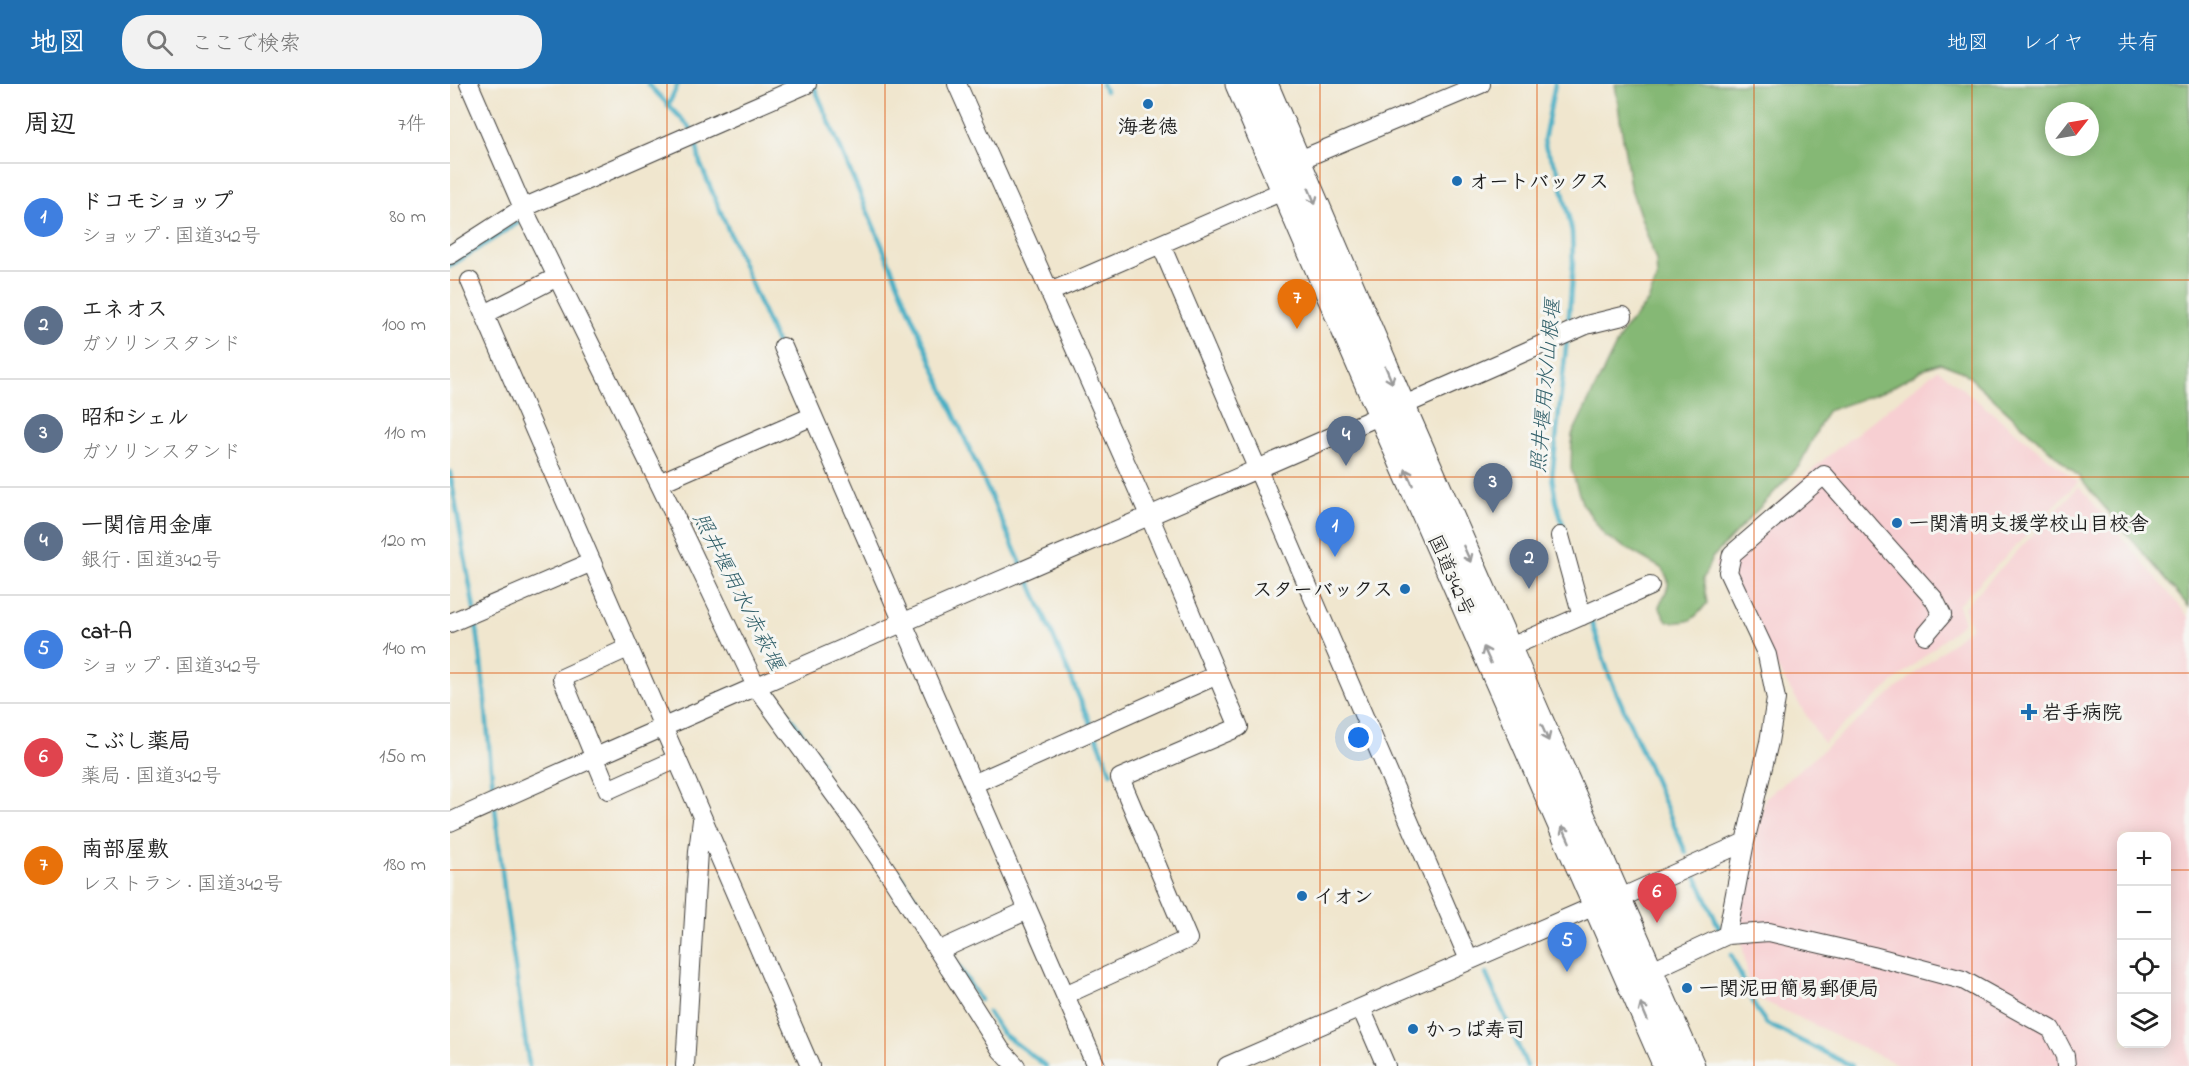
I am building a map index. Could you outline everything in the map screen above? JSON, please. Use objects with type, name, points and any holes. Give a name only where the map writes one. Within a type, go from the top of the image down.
[{"type":"highway","name":"国道342号","points":[[1239,84],[1285,190],[1508,648],[1607,902],[1667,1066]]},
{"type":"highway","name":"国道342号","points":[[1264,84],[1298,161],[1392,411],[1607,902],[1650,971],[1690,1066]]},
{"type":"street","points":[[469,84],[523,208],[757,687],[853,820],[1001,1050],[1016,1066]]},
{"type":"street","points":[[450,255],[523,208],[807,84]]},
{"type":"street","points":[[957,84],[1149,515],[1239,727],[1120,778],[1188,939],[1065,994]]},
{"type":"street","points":[[1298,161],[1481,84]]},
{"type":"street","points":[[1050,292],[1285,190]]},
{"type":"street","points":[[1161,245],[1469,960]]},
{"type":"street","points":[[484,314],[556,277]]},
{"type":"street","points":[[470,281],[810,1066]]},
{"type":"street","points":[[450,822],[662,727],[1586,325],[1623,316]]},
{"type":"street","points":[[783,347],[1096,1066]]},
{"type":"street","points":[[659,483],[813,416]]},
{"type":"street","points":[[1726,935],[1769,742],[1776,699],[1767,655],[1728,572],[1732,554],[1824,475],[1934,599],[1942,615],[1925,635]]},
{"type":"street","points":[[1560,536],[1582,616]]},
{"type":"street","points":[[450,623],[592,562]]},
{"type":"street","points":[[1508,648],[1650,586]]},
{"type":"street","points":[[628,648],[561,678],[608,790],[677,759]]},
{"type":"street","points":[[974,784],[1217,675]]},
{"type":"street","points":[[685,1066],[698,851],[703,819]]},
{"type":"street","points":[[1227,1066],[1745,842]]},
{"type":"street","points":[[938,951],[1028,910]]},
{"type":"street","points":[[1650,971],[1726,935],[1769,932],[1963,980],[2051,1029],[2065,1056],[2066,1066]]},
{"type":"street","points":[[1361,1008],[1386,1066]]},
{"type":"shaded area","name":"一関清明支援学校山目校舎","points":[[1938,369],[2078,482],[1958,605],[1964,622],[1823,743],[1714,564],[1823,460]]},
{"type":"shaded area","name":"岩手病院","points":[[2079,486],[2189,617],[2189,1066],[1901,1066],[1751,995],[1737,914],[1765,798],[1971,627],[1964,607]]},
{"type":"green space","points":[[1615,84],[2189,84],[2189,607],[2078,476],[1964,372],[1940,363],[1926,368],[1887,390],[1827,411],[1799,466],[1712,558],[1703,579],[1707,603],[1690,620],[1667,621],[1659,606],[1668,587],[1665,573],[1661,568],[1605,536],[1582,503],[1571,469],[1572,435],[1623,331],[1648,301],[1657,278],[1656,261],[1630,186]]},
{"type":"waterway","points":[[648,84],[692,130]]},
{"type":"waterway","points":[[668,106],[678,84]]},
{"type":"waterway","points":[[813,84],[953,412],[1022,566]]},
{"type":"waterway","points":[[1102,84],[1105,91]]},
{"type":"waterway","name":"照井堰用水/山根堰","points":[[1555,84],[1544,140],[1546,149],[1558,170],[1572,232],[1573,263],[1568,327]]},
{"type":"waterway","points":[[695,137],[700,163],[778,347]]},
{"type":"waterway","points":[[450,266],[524,219]]},
{"type":"waterway","name":"照井堰用水/山根堰","points":[[1565,532],[1552,477],[1567,338]]},
{"type":"waterway","points":[[450,472],[474,609]]},
{"type":"waterway","points":[[1026,573],[1091,725]]},
{"type":"waterway","points":[[475,617],[494,796]]},
{"type":"waterway","name":"照井堰用水/山根堰","points":[[1590,617],[1609,675],[1686,853]]},
{"type":"waterway","name":"照井堰用水/赤萩堰","points":[[769,686],[822,763]]},
{"type":"waterway","points":[[1095,733],[1111,773]]},
{"type":"waterway","points":[[495,808],[529,1066]]},
{"type":"waterway","name":"照井堰用水/赤萩堰","points":[[897,870],[945,944]]},
{"type":"waterway","name":"照井堰用水/山根堰","points":[[1696,876],[1719,928]]},
{"type":"waterway","name":"照井堰用水/赤萩堰","points":[[949,951],[980,1000]]},
{"type":"waterway","name":"照井堰用水/山根堰","points":[[1731,955],[1757,1010],[1767,1024],[1852,1066]]},
{"type":"waterway","points":[[1486,974],[1527,1066]]},
{"type":"waterway","name":"照井堰用水/赤萩堰","points":[[988,1012],[1002,1033],[1046,1066]]},
{"type":"place","name":"海老徳","points":[[1148,104]]},
{"type":"place","name":"オートバックス","points":[[1457,181]]},
{"type":"place","name":"南部屋敷","points":[[1297,329]]},
{"type":"place","name":"一関信用金庫","points":[[1346,466]]},
{"type":"place","name":"昭和シェル","points":[[1493,513]]},
{"type":"place","name":"一関清明支援学校山目校舎","points":[[1897,523]]},
{"type":"place","name":"ドコモショップ","points":[[1335,557]]},
{"type":"place","name":"スターバックス","points":[[1405,589]]},
{"type":"place","name":"エネオス","points":[[1529,589]]},
{"type":"place","name":"岩手病院","points":[[2029,712]]},
{"type":"place","name":"イオン","points":[[1302,896]]},
{"type":"place","name":"こぶし薬局","points":[[1657,923]]},
{"type":"place","name":"cat-A","points":[[1567,972]]},
{"type":"place","name":"一関泥田簡易郵便局","points":[[1687,988]]},
{"type":"place","name":"かっぱ寿司","points":[[1413,1029]]}]
